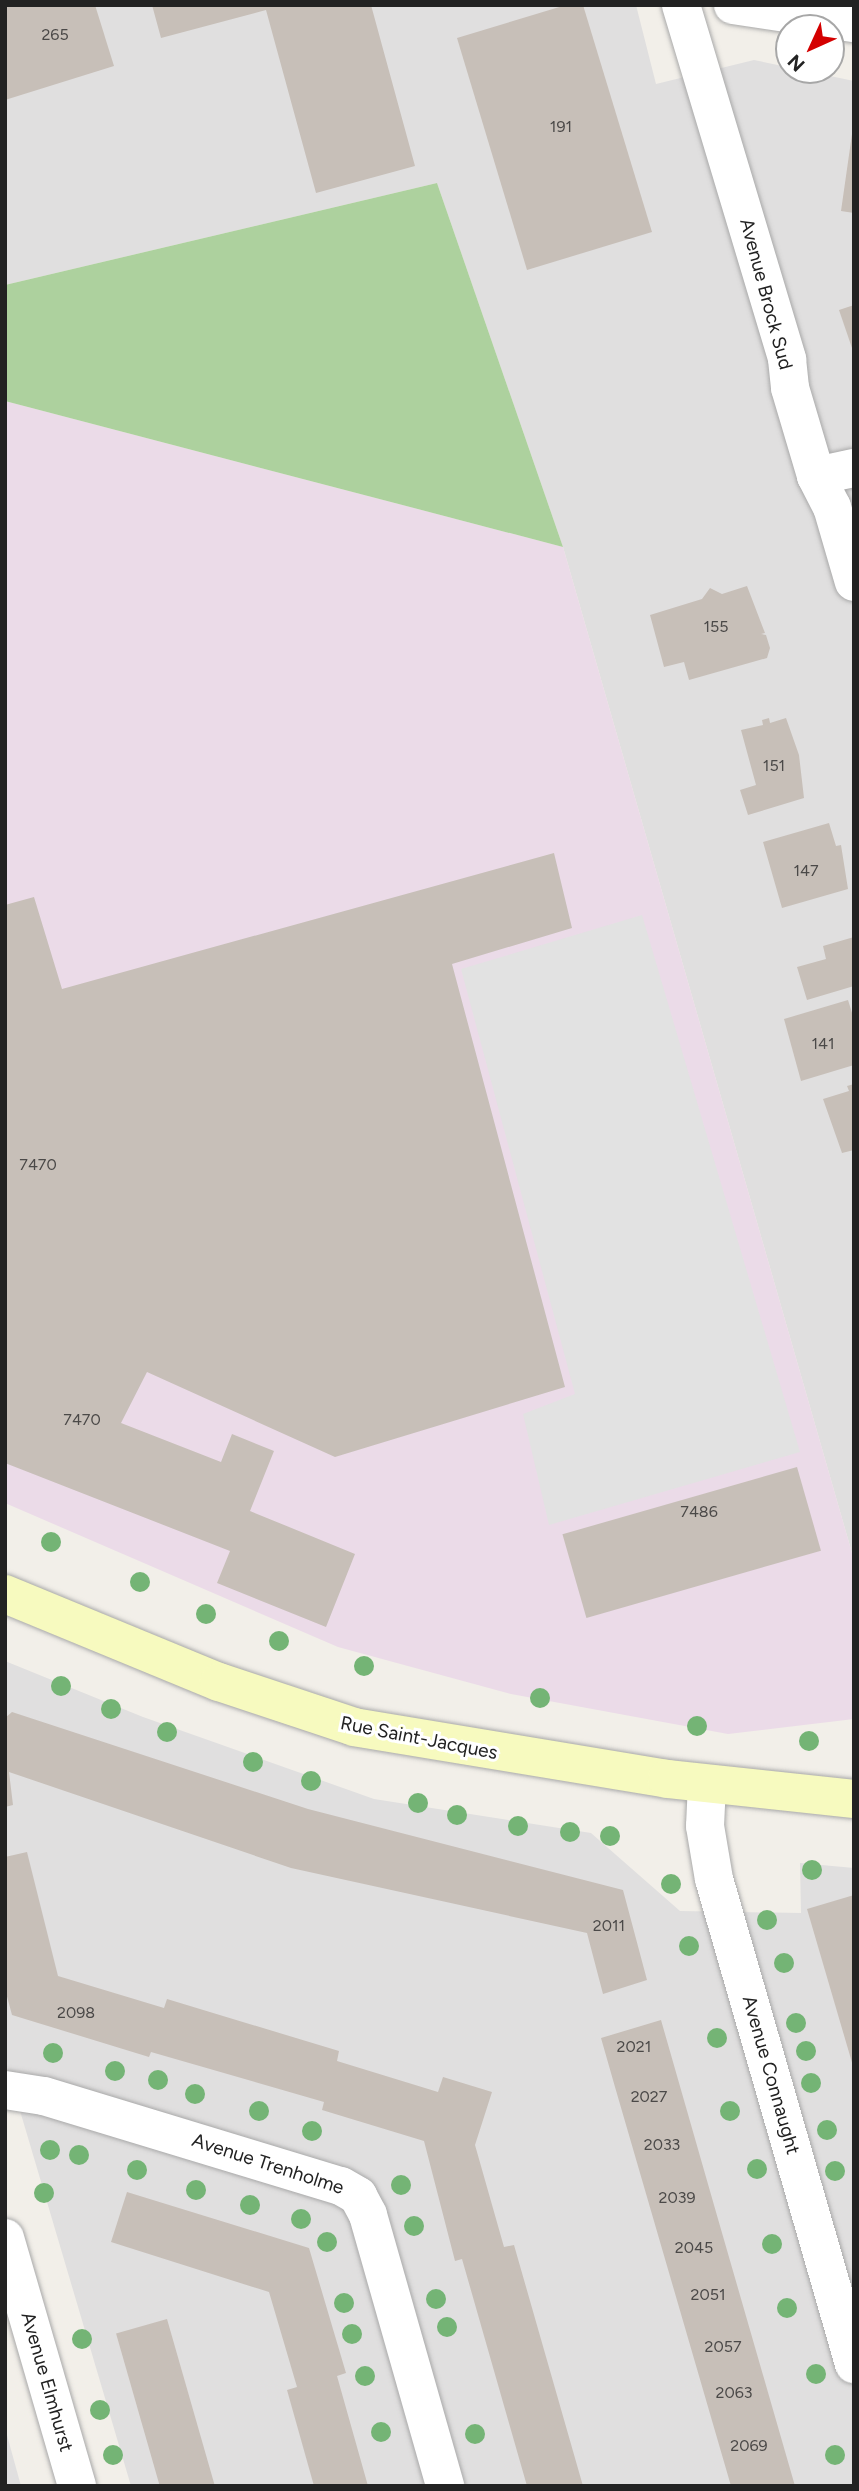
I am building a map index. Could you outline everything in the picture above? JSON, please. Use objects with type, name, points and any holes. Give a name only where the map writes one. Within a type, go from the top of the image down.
[{"type":"main road","name":"Rue Saint-Jacques","points":[[5,1594],[219,1682],[342,1724],[444,1745],[707,1784],[854,1799]]},
{"type":"street","points":[[733,5],[854,23]]},
{"type":"street","name":"Avenue Brock Sud","points":[[687,6],[787,359],[790,388],[816,476],[832,507],[854,582]]},
{"type":"street","points":[[816,476],[854,468]]},
{"type":"street","name":"Avenue Connaught","points":[[707,1784],[705,1826],[714,1879],[854,2364]]},
{"type":"street","name":"Avenue Trenholme","points":[[5,2090],[70,2103],[341,2186],[358,2196],[445,2486]]},
{"type":"street","name":"Avenue Elmhurst","points":[[5,2238],[77,2486]]},
{"type":"shaded area","points":[[5,5],[636,5],[656,84],[754,60],[775,64],[775,84],[845,84],[845,79],[854,81],[854,1560],[563,547],[437,183],[5,285]]},
{"type":"shaded area","points":[[5,401],[563,547],[854,1560],[854,1719],[728,1734],[511,1694],[338,1647],[5,1503]]},
{"type":"shaded area","points":[[642,915],[800,1452],[549,1525],[523,1414],[575,1394],[461,969]]},
{"type":"shaded area","points":[[5,1661],[143,1717],[374,1799],[591,1833],[680,1911],[801,1913],[800,1863],[854,1868],[854,2486],[131,2486],[5,2060]]},
{"type":"shaded area","points":[[5,2428],[21,2486],[5,2486]]},
{"type":"green space","points":[[437,183],[563,547],[5,401],[5,285]]},
{"type":"building","points":[[5,5],[95,5],[114,66],[5,100]]},
{"type":"building","points":[[152,5],[371,5],[415,166],[316,193],[266,10],[161,38]]},
{"type":"building","points":[[566,5],[583,5],[652,232],[527,270],[457,38]]},
{"type":"building","points":[[852,134],[854,135],[854,213],[841,211]]},
{"type":"building","points":[[854,305],[854,351],[853,351],[839,310]]},
{"type":"building","points":[[747,586],[765,633],[761,634],[766,635],[770,648],[767,658],[689,680],[684,662],[664,667],[650,615],[702,599],[710,588],[722,594]]},
{"type":"building","points":[[769,718],[770,723],[786,718],[799,755],[804,798],[748,815],[740,790],[756,785],[741,730],[763,725],[762,720]]},
{"type":"building","points":[[829,823],[836,846],[841,845],[848,889],[782,908],[763,842]]},
{"type":"building","points":[[554,853],[572,928],[452,964],[565,1387],[335,1457],[147,1372],[121,1423],[221,1462],[232,1434],[274,1451],[250,1511],[355,1554],[326,1627],[217,1583],[230,1551],[5,1463],[5,905],[34,897],[62,989]]},
{"type":"building","points":[[854,937],[854,986],[807,1000],[797,967],[826,959],[823,946]]},
{"type":"building","points":[[848,1000],[854,1019],[854,1065],[801,1081],[784,1019]]},
{"type":"building","points":[[854,1084],[854,1150],[842,1153],[823,1099],[849,1091],[847,1086]]},
{"type":"building","points":[[797,1467],[821,1551],[586,1618],[562,1534]]},
{"type":"building","points":[[12,1712],[308,1809],[623,1890],[647,1980],[603,1994],[587,1933],[291,1868],[9,1772],[13,1805],[5,1807],[5,1718]]},
{"type":"building","points":[[27,1852],[58,1976],[164,2008],[167,1999],[339,2051],[337,2061],[438,2092],[443,2077],[492,2092],[475,2145],[504,2247],[514,2245],[583,2486],[527,2486],[462,2259],[455,2261],[424,2141],[322,2110],[324,2102],[151,2052],[149,2057],[12,2015],[5,1989],[5,1857]]},
{"type":"building","points":[[854,1895],[854,2066],[853,2066],[807,1909]]},
{"type":"building","points":[[661,2020],[795,2486],[731,2486],[615,2087],[601,2038]]},
{"type":"building","points":[[127,2192],[309,2248],[346,2373],[337,2376],[368,2486],[314,2486],[287,2390],[297,2387],[269,2292],[111,2242]]},
{"type":"building","points":[[167,2319],[215,2485],[160,2486],[116,2334]]}]
